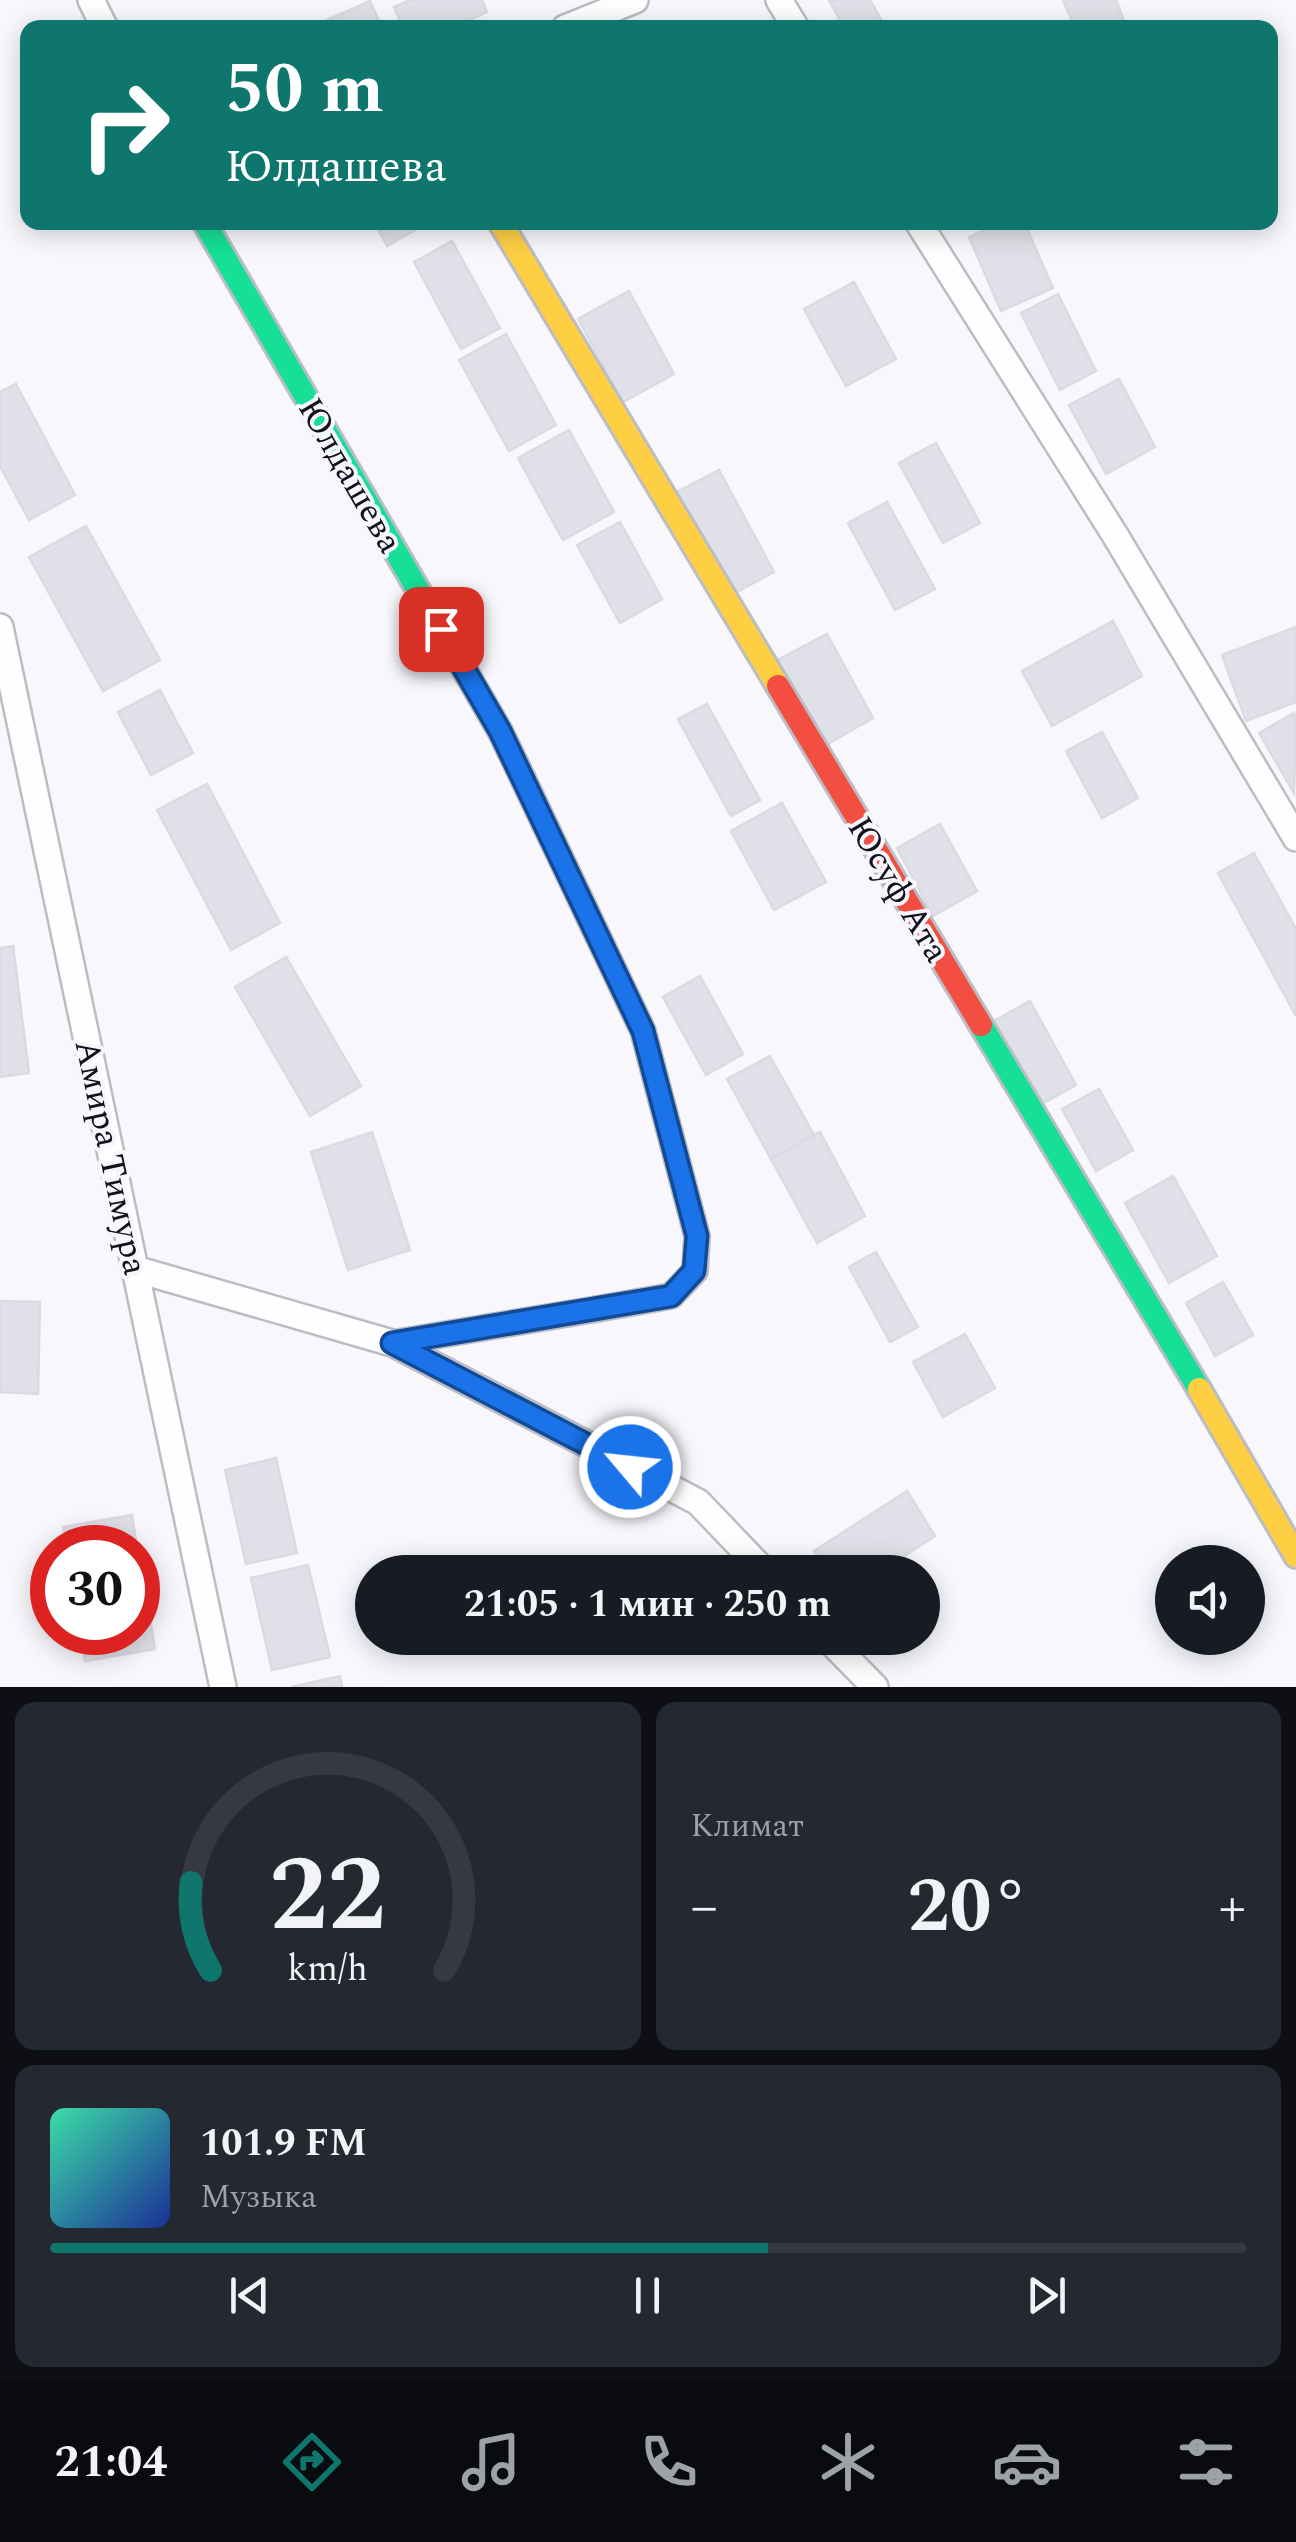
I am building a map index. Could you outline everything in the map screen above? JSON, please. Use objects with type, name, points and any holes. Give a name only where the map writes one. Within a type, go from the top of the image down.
[{"type":"street","points":[[585,20],[636,0]]},
{"type":"street","name":"Юлдашева","points":[[209,230],[500,731],[643,1031],[697,1236],[694,1271],[671,1296],[392,1343]]},
{"type":"street","name":"Юсуф Ата","points":[[505,230],[1259,1488],[1296,1556]]},
{"type":"street","points":[[923,230],[1115,535],[1296,838]]},
{"type":"street","name":"Амира Тимура","points":[[0,627],[223,1687]]},
{"type":"street","points":[[135,1269],[392,1343],[698,1502],[749,1555]]},
{"type":"street","points":[[844,1655],[875,1687]]},
{"type":"building","points":[[410,0],[482,0],[487,12],[470,20],[400,20],[394,7]]},
{"type":"building","points":[[829,0],[870,0],[881,20],[840,20]]},
{"type":"building","points":[[1063,0],[1116,0],[1124,20],[1072,20]]},
{"type":"building","points":[[370,1],[378,20],[327,20]]},
{"type":"building","points":[[378,230],[415,230],[387,246]]},
{"type":"building","points":[[984,230],[1028,230],[1053,288],[1001,311],[969,237]]},
{"type":"building","points":[[452,241],[500,328],[461,349],[414,262]]},
{"type":"building","points":[[854,282],[896,359],[846,386],[804,309]]},
{"type":"building","points":[[629,291],[674,374],[623,402],[578,319]]},
{"type":"building","points":[[1058,294],[1096,371],[1060,390],[1021,313]]},
{"type":"building","points":[[506,334],[556,425],[509,451],[459,360]]},
{"type":"building","points":[[1119,379],[1155,447],[1106,474],[1069,405]]},
{"type":"building","points":[[16,384],[75,495],[29,520],[0,466],[0,392]]},
{"type":"building","points":[[569,430],[614,512],[563,540],[518,458]]},
{"type":"building","points":[[936,443],[980,523],[943,543],[899,463]]},
{"type":"building","points":[[719,470],[774,572],[733,594],[677,492]]},
{"type":"building","points":[[887,502],[935,589],[895,610],[848,523]]},
{"type":"building","points":[[620,522],[662,599],[620,623],[577,545]]},
{"type":"building","points":[[86,526],[160,660],[103,691],[29,557]]},
{"type":"building","points":[[1113,621],[1142,676],[1052,726],[1022,671]]},
{"type":"building","points":[[1296,627],[1296,702],[1246,721],[1222,655]]},
{"type":"building","points":[[827,634],[873,718],[819,749],[772,663]]},
{"type":"building","points":[[160,690],[193,753],[151,775],[118,712]]},
{"type":"building","points":[[707,704],[760,800],[731,816],[678,719]]},
{"type":"building","points":[[1294,713],[1296,717],[1294,793],[1259,733]]},
{"type":"building","points":[[1102,732],[1138,798],[1102,818],[1066,751]]},
{"type":"building","points":[[207,784],[280,923],[231,950],[157,810]]},
{"type":"building","points":[[782,803],[826,882],[774,910],[731,831]]},
{"type":"building","points":[[940,824],[977,891],[933,916],[897,848]]},
{"type":"building","points":[[1254,853],[1296,929],[1296,1016],[1218,873]]},
{"type":"building","points":[[13,946],[29,1073],[0,1077],[0,948]]},
{"type":"building","points":[[286,957],[361,1086],[310,1116],[235,987]]},
{"type":"building","points":[[700,976],[743,1054],[706,1075],[663,997]]},
{"type":"building","points":[[1030,1001],[1076,1085],[1038,1106],[992,1022]]},
{"type":"building","points":[[770,1056],[814,1135],[771,1159],[727,1079]]},
{"type":"building","points":[[1099,1089],[1133,1150],[1096,1171],[1062,1109]]},
{"type":"building","points":[[372,1132],[410,1250],[348,1270],[311,1152]]},
{"type":"building","points":[[820,1132],[865,1216],[817,1243],[771,1159]]},
{"type":"building","points":[[1173,1176],[1217,1256],[1169,1283],[1125,1203]]},
{"type":"building","points":[[876,1252],[918,1327],[890,1342],[849,1267]]},
{"type":"building","points":[[1223,1282],[1253,1335],[1215,1356],[1186,1303]]},
{"type":"building","points":[[0,1301],[40,1302],[38,1394],[0,1392]]},
{"type":"building","points":[[965,1334],[995,1388],[943,1417],[913,1362]]},
{"type":"building","points":[[276,1458],[297,1553],[246,1564],[225,1470]]},
{"type":"building","points":[[907,1491],[935,1536],[905,1555],[817,1555],[814,1551]]},
{"type":"building","points":[[132,1515],[134,1525],[74,1525]]},
{"type":"building","points":[[308,1565],[330,1657],[272,1670],[251,1578]]},
{"type":"building","points":[[84,1655],[120,1655],[85,1661]]},
{"type":"building","points":[[340,1676],[342,1687],[291,1687]]},
{"type":"traffic: fast","points":[[209,230],[516,764]]},
{"type":"traffic: fast","points":[[981,1025],[1199,1389]]},
{"type":"traffic: fast","points":[[392,1343],[597,1309]]},
{"type":"traffic: slow","points":[[505,230],[778,686]]},
{"type":"traffic: slow","points":[[1199,1389],[1296,1556]]},
{"type":"traffic: jam","points":[[778,686],[981,1025]]},
{"type":"traffic: jam","points":[[516,764],[643,1031],[697,1236],[695,1271],[671,1296],[597,1309]]},
{"type":"route","points":[[441,629],[500,731],[643,1031],[697,1236],[694,1271],[671,1296],[392,1343],[630,1467]]}]
